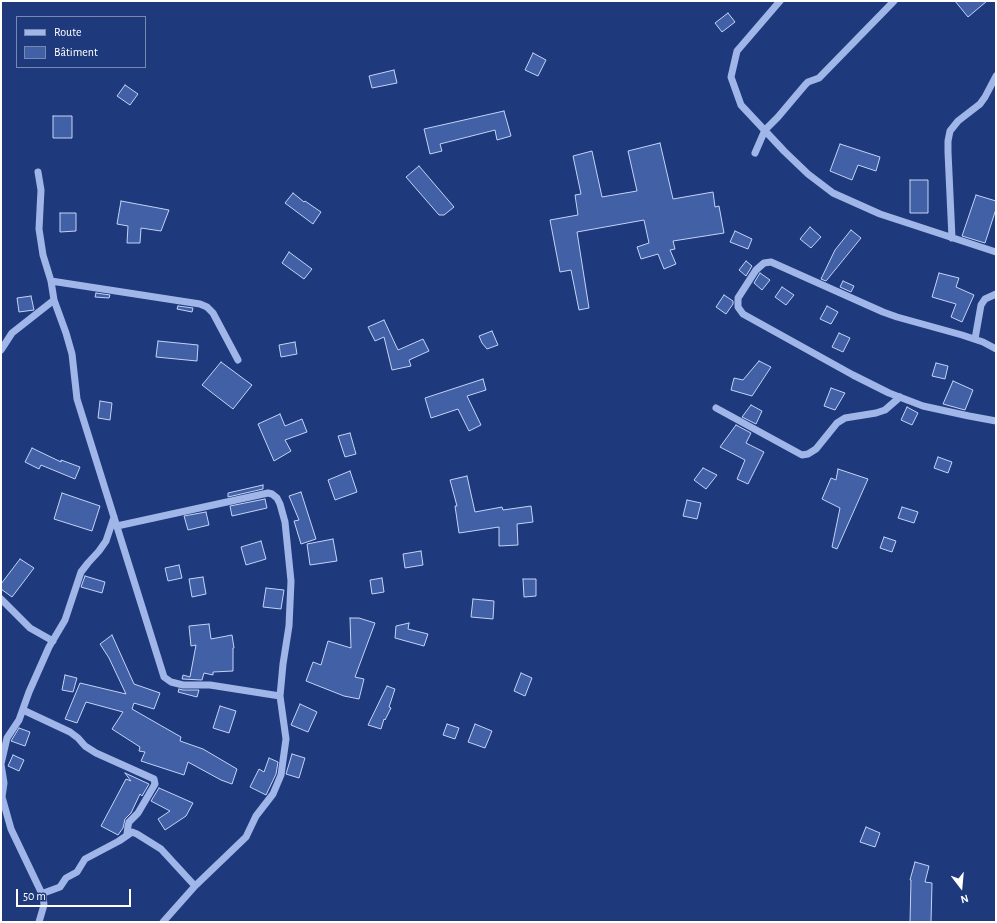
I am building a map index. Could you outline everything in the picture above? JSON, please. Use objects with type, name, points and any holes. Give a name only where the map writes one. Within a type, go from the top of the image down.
[{"type":"street","points":[[780,1],[737,51],[731,77],[741,106],[808,174],[833,193],[880,214],[996,252]]},
{"type":"street","points":[[755,153],[765,130],[778,117],[805,84],[819,78],[894,1]]},
{"type":"street","points":[[952,238],[948,152],[950,131],[958,121],[980,104],[996,76]]},
{"type":"street","points":[[38,172],[41,190],[39,229],[43,255],[51,281],[54,300],[72,354],[77,399],[164,677],[170,682],[183,685],[210,685],[280,696]]},
{"type":"street","points":[[996,349],[975,339],[883,312],[771,262],[764,263],[756,270],[738,298],[738,307],[743,314],[853,375],[923,406],[996,420]]},
{"type":"street","points":[[51,281],[200,304],[207,307],[213,313],[238,360]]},
{"type":"street","points":[[975,339],[981,305],[985,299],[996,294]]},
{"type":"street","points":[[1,350],[12,333],[54,300]]},
{"type":"street","points":[[716,408],[802,455],[808,454],[816,449],[837,423],[845,418],[885,410],[900,397]]},
{"type":"street","points":[[117,526],[268,493],[277,498],[285,522],[291,581],[289,626],[280,696],[286,739],[281,775],[273,794],[256,816],[246,837],[195,886],[163,922]]},
{"type":"street","points":[[39,922],[44,905],[41,894],[11,829],[2,797],[4,784],[1,764],[6,738],[20,720],[29,692],[52,641],[65,620],[81,572],[106,541],[114,517]]},
{"type":"street","points":[[1,599],[30,628],[52,641]]},
{"type":"street","points":[[23,710],[70,732],[85,746],[96,753],[154,779],[155,784],[138,813],[130,822],[127,834]]},
{"type":"street","points":[[41,894],[60,887],[66,878],[76,872],[85,859],[90,855],[132,832],[161,849],[195,886]]},
{"type":"building","points":[[955,1],[987,1],[968,17]]},
{"type":"building","points":[[728,13],[735,22],[722,32],[715,23]]},
{"type":"building","points":[[533,53],[546,60],[538,76],[525,70]]},
{"type":"building","points":[[394,70],[397,83],[372,88],[369,76]]},
{"type":"building","points":[[125,85],[138,94],[130,105],[117,96]]},
{"type":"building","points":[[504,111],[511,136],[497,140],[495,130],[440,144],[442,151],[430,154],[424,129]]},
{"type":"building","points":[[53,116],[72,116],[72,138],[53,138]]},
{"type":"building","points":[[660,143],[673,199],[713,192],[715,207],[719,206],[724,233],[673,241],[675,249],[670,250],[676,264],[664,269],[658,254],[641,259],[637,247],[649,243],[644,220],[577,232],[589,308],[579,310],[571,270],[560,272],[550,220],[578,215],[575,195],[581,194],[573,156],[592,151],[602,197],[637,191],[628,151]]},
{"type":"building","points":[[840,144],[880,157],[876,171],[858,165],[852,180],[830,171]]},
{"type":"building","points":[[419,166],[454,207],[444,215],[439,215],[406,177]]},
{"type":"building","points":[[910,180],[928,180],[928,213],[910,213]]},
{"type":"building","points":[[293,193],[304,202],[305,201],[321,212],[313,224],[285,203]]},
{"type":"building","points":[[976,195],[996,201],[996,209],[985,243],[962,236]]},
{"type":"building","points":[[121,201],[169,210],[161,231],[141,228],[140,243],[127,243],[128,226],[117,224]]},
{"type":"building","points":[[60,213],[76,213],[76,231],[60,232]]},
{"type":"building","points":[[810,227],[821,237],[811,248],[800,239]]},
{"type":"building","points":[[851,230],[861,238],[826,281],[821,279],[835,250]]},
{"type":"building","points":[[735,231],[752,239],[748,249],[730,242]]},
{"type":"building","points":[[289,252],[312,269],[304,279],[282,263]]},
{"type":"building","points":[[746,261],[752,266],[746,276],[739,270]]},
{"type":"building","points":[[760,273],[770,280],[762,290],[754,283]]},
{"type":"building","points":[[939,273],[959,278],[956,287],[974,295],[962,322],[951,317],[956,304],[932,297]]},
{"type":"building","points":[[843,281],[854,286],[851,292],[840,287]]},
{"type":"building","points":[[782,287],[794,295],[786,305],[775,297]]},
{"type":"building","points":[[96,293],[110,295],[109,298],[95,297]]},
{"type":"building","points":[[724,295],[733,301],[733,304],[726,314],[716,307]]},
{"type":"building","points":[[31,296],[34,310],[19,312],[17,298]]},
{"type":"building","points":[[178,306],[193,308],[192,312],[177,309]]},
{"type":"building","points":[[827,306],[838,312],[831,324],[820,319]]},
{"type":"building","points":[[384,320],[398,350],[423,339],[429,351],[409,360],[411,366],[392,370],[384,337],[375,341],[368,327]]},
{"type":"building","points":[[492,331],[498,345],[487,349],[479,336]]},
{"type":"building","points":[[839,333],[850,338],[843,352],[832,347]]},
{"type":"building","points":[[158,341],[198,345],[197,361],[156,357]]},
{"type":"building","points":[[295,342],[297,354],[281,357],[279,345]]},
{"type":"building","points":[[759,361],[771,367],[752,396],[731,390],[734,378],[743,380]]},
{"type":"building","points":[[221,362],[252,385],[233,409],[202,385]]},
{"type":"building","points":[[936,363],[948,366],[945,379],[932,376]]},
{"type":"building","points":[[483,379],[486,390],[467,396],[481,425],[469,431],[458,409],[431,418],[425,398]]},
{"type":"building","points":[[953,381],[973,390],[965,410],[943,404]]},
{"type":"building","points":[[831,388],[845,393],[835,410],[824,406]]},
{"type":"building","points":[[100,401],[112,403],[110,420],[98,418]]},
{"type":"building","points":[[751,405],[762,411],[756,424],[742,417]]},
{"type":"building","points":[[907,407],[918,413],[912,425],[901,420]]},
{"type":"building","points":[[280,414],[285,426],[302,419],[307,432],[285,440],[291,451],[274,461],[258,424]]},
{"type":"building","points":[[736,425],[751,433],[746,443],[764,452],[748,484],[737,479],[745,460],[720,447]]},
{"type":"building","points":[[350,433],[356,454],[345,457],[338,436]]},
{"type":"building","points":[[32,448],[61,462],[61,460],[80,467],[75,479],[41,465],[39,469],[25,462]]},
{"type":"building","points":[[938,457],[952,462],[948,473],[934,468]]},
{"type":"building","points":[[703,468],[717,475],[706,489],[694,480]]},
{"type":"building","points":[[838,469],[868,479],[837,549],[832,547],[840,508],[822,499],[831,478],[836,480]]},
{"type":"building","points":[[350,471],[357,492],[335,500],[328,480]]},
{"type":"building","points":[[467,476],[475,512],[502,507],[503,510],[531,506],[533,522],[517,524],[518,545],[499,546],[499,527],[459,533],[455,506],[457,506],[450,480]]},
{"type":"building","points":[[263,485],[263,489],[228,497],[228,493]]},
{"type":"building","points":[[301,492],[316,539],[301,544],[294,521],[299,520],[289,496]]},
{"type":"building","points":[[62,493],[100,506],[92,531],[54,519]]},
{"type":"building","points":[[265,499],[267,508],[232,516],[230,506]]},
{"type":"building","points":[[687,500],[701,503],[697,519],[683,516]]},
{"type":"building","points":[[902,507],[918,512],[914,523],[898,518]]},
{"type":"building","points":[[206,512],[209,525],[188,530],[184,516]]},
{"type":"building","points":[[884,537],[896,541],[892,552],[880,548]]},
{"type":"building","points":[[333,539],[337,561],[310,565],[307,544]]},
{"type":"building","points":[[261,541],[266,559],[246,565],[241,547]]},
{"type":"building","points":[[421,551],[423,565],[405,568],[403,554]]},
{"type":"building","points":[[20,559],[34,568],[12,597],[1,589],[1,584]]},
{"type":"building","points":[[179,565],[182,578],[168,581],[165,568]]},
{"type":"building","points":[[85,576],[105,582],[102,593],[81,587]]},
{"type":"building","points":[[203,577],[206,594],[192,597],[189,579]]},
{"type":"building","points":[[382,578],[384,592],[372,594],[370,580]]},
{"type":"building","points":[[523,579],[536,579],[536,596],[524,597]]},
{"type":"building","points":[[266,588],[284,590],[281,609],[263,607]]},
{"type":"building","points":[[473,599],[494,601],[493,619],[471,617]]},
{"type":"building","points":[[350,618],[359,618],[375,623],[355,677],[364,679],[359,699],[344,696],[306,681],[313,662],[321,665],[328,641],[351,648]]},
{"type":"building","points":[[409,623],[408,629],[428,634],[424,646],[395,638],[396,626]]},
{"type":"building","points":[[209,624],[211,639],[232,635],[234,648],[233,671],[213,672],[213,675],[204,673],[202,680],[182,679],[183,675],[190,677],[196,645],[191,646],[189,626]]},
{"type":"building","points":[[112,635],[134,684],[160,693],[154,709],[134,703],[132,709],[181,737],[180,741],[203,749],[237,769],[232,784],[221,780],[188,762],[184,775],[141,761],[145,752],[139,751],[140,747],[112,729],[123,712],[86,702],[77,723],[65,719],[80,683],[126,694],[109,658],[100,644]]},
{"type":"building","points":[[521,673],[532,678],[525,696],[514,691]]},
{"type":"building","points":[[65,675],[77,678],[73,692],[62,690]]},
{"type":"building","points":[[387,686],[395,689],[389,707],[391,708],[385,720],[384,719],[381,729],[368,725]]},
{"type":"building","points":[[179,689],[199,690],[197,697],[178,692]]},
{"type":"building","points":[[300,704],[317,712],[308,732],[291,725]]},
{"type":"building","points":[[220,706],[236,711],[229,733],[213,728]]},
{"type":"building","points":[[447,724],[459,728],[455,739],[443,735]]},
{"type":"building","points":[[475,724],[492,731],[485,748],[468,742]]},
{"type":"building","points":[[19,728],[30,732],[25,746],[11,741]]},
{"type":"building","points":[[292,754],[305,758],[299,778],[286,774]]},
{"type":"building","points":[[13,755],[24,760],[19,771],[8,766]]},
{"type":"building","points":[[269,758],[278,762],[276,774],[266,795],[250,787],[259,769],[264,772]]},
{"type":"building","points":[[125,773],[149,784],[142,796],[140,794],[131,813],[125,819],[123,828],[118,835],[101,826],[126,779],[131,781]]},
{"type":"building","points":[[159,788],[193,803],[186,816],[165,830],[158,819],[170,811],[151,801]]},
{"type":"building","points":[[866,827],[880,833],[875,847],[860,842]]},
{"type":"building","points":[[915,862],[929,866],[925,882],[932,883],[931,922],[910,922],[910,880]]}]
